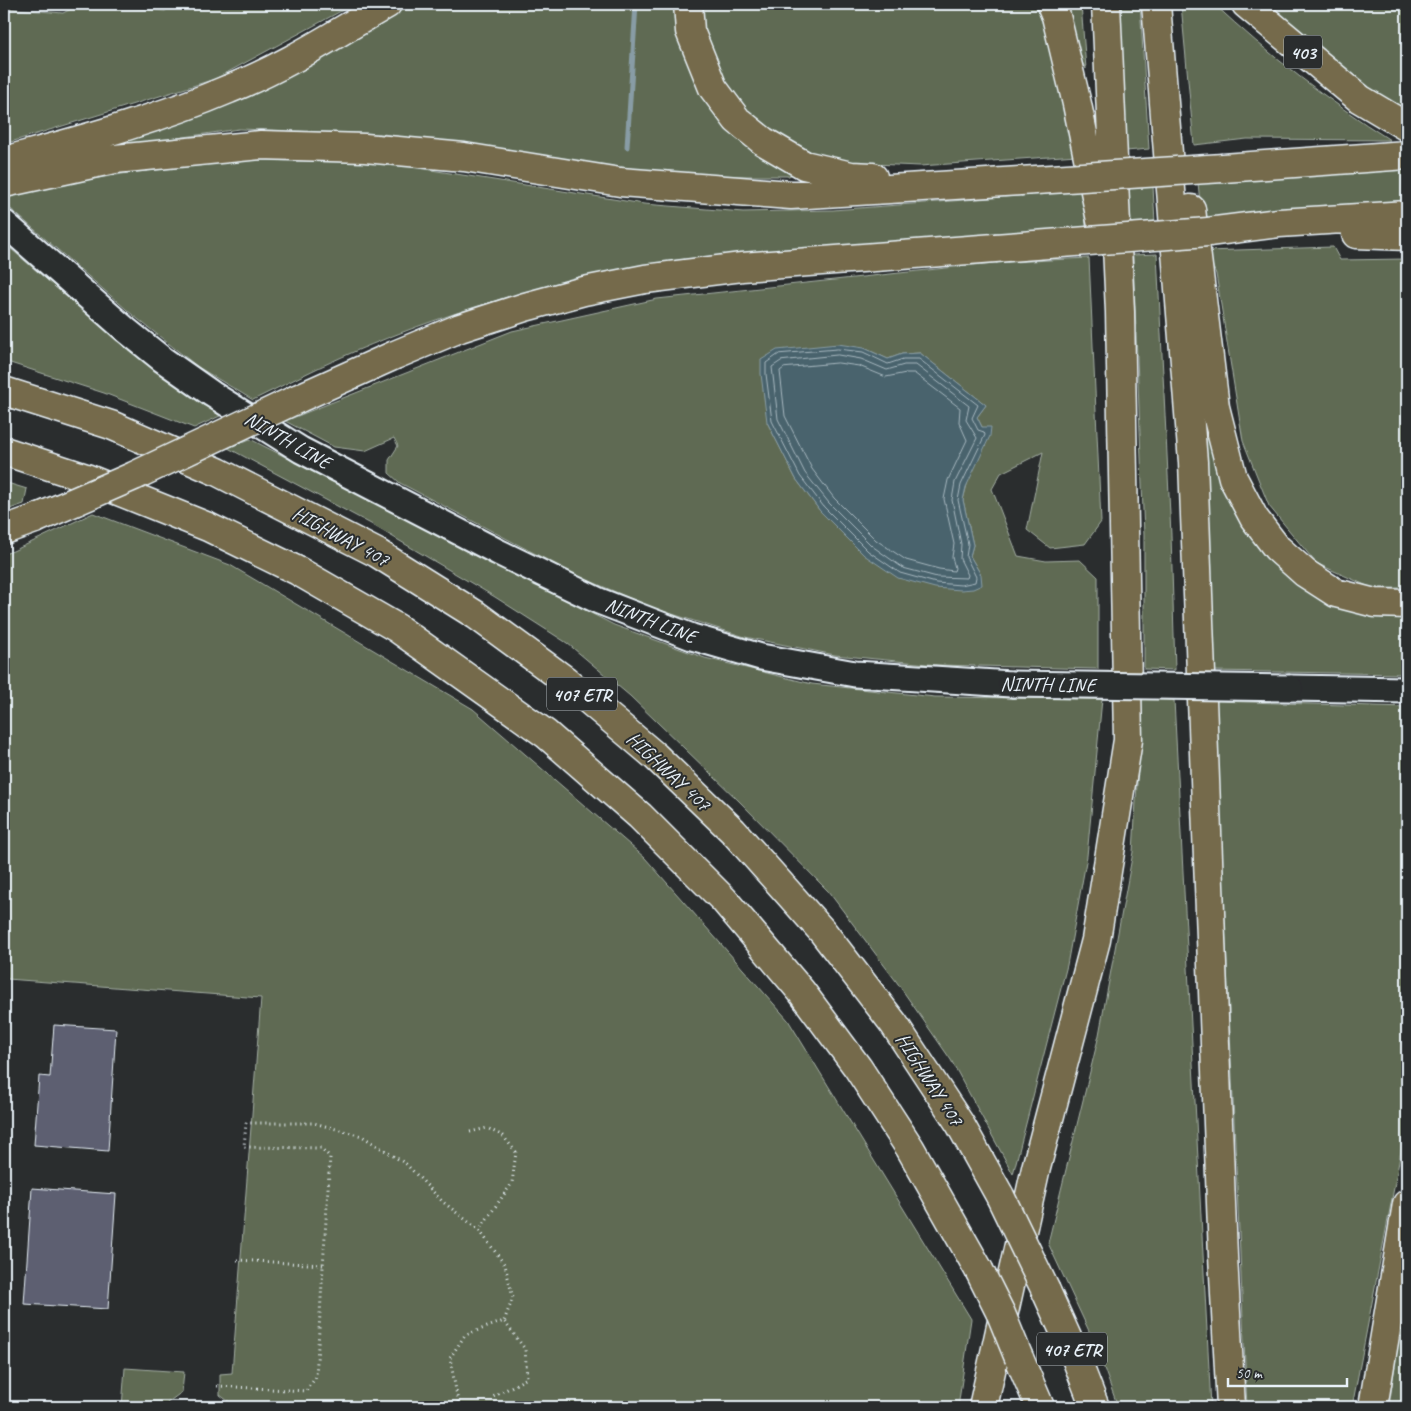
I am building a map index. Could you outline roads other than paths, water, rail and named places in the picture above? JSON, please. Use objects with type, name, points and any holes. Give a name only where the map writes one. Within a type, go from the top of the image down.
[{"type":"highway","points":[[4,161],[116,130],[231,89],[284,64],[387,4]]},
{"type":"highway","points":[[688,4],[690,30],[713,88],[737,120],[763,140],[804,165],[851,176],[1020,181]]},
{"type":"highway","points":[[1051,4],[1056,16],[1077,104],[1120,312]]},
{"type":"highway","points":[[984,1407],[1036,1168],[1096,940],[1128,740],[1120,312],[1106,4]]},
{"type":"highway","points":[[1156,4],[1193,462],[1223,1256],[1231,1407]]},
{"type":"highway","name":"403","points":[[1246,4],[1360,99],[1407,127]]},
{"type":"highway","points":[[1165,102],[1180,117],[1215,407],[1233,478],[1254,518],[1271,541],[1305,573],[1336,593],[1375,603],[1407,604]]},
{"type":"highway","points":[[4,183],[115,159],[261,144],[365,148],[464,157],[620,182],[791,195],[1407,155]]},
{"type":"highway","points":[[4,530],[35,519],[134,476],[395,354],[460,328],[525,307],[584,291],[645,279],[742,267],[1208,232],[1271,230],[1407,215]]},
{"type":"highway","points":[[1271,230],[1323,234],[1407,236]]},
{"type":"highway","name":"HIGHWAY 407","points":[[4,391],[111,425],[218,472],[376,553],[476,615],[565,680],[655,756],[733,831],[823,932],[894,1024],[960,1124],[1000,1196],[1074,1353],[1095,1407]]},
{"type":"highway","name":"407 ETR","points":[[4,451],[86,478],[208,527],[298,571],[397,628],[546,734],[640,816],[724,900],[801,991],[858,1068],[910,1148],[979,1270],[1001,1314],[1040,1407]]},
{"type":"highway","points":[[1373,1407],[1407,1204]]},
{"type":"main road","name":"NINTH LINE","points":[[4,223],[126,330],[162,359],[212,394],[301,450],[498,552],[599,601],[692,637],[762,657],[855,674],[1011,684],[1407,690]]},
{"type":"water","points":[[838,344],[864,348],[888,359],[902,354],[920,353],[986,405],[977,417],[982,427],[991,427],[990,436],[966,487],[963,500],[973,545],[970,556],[981,575],[982,585],[973,589],[961,590],[935,588],[898,578],[864,555],[820,511],[796,479],[767,422],[761,360],[777,350]]},
{"type":"waterway","points":[[627,147],[636,4]]}]
